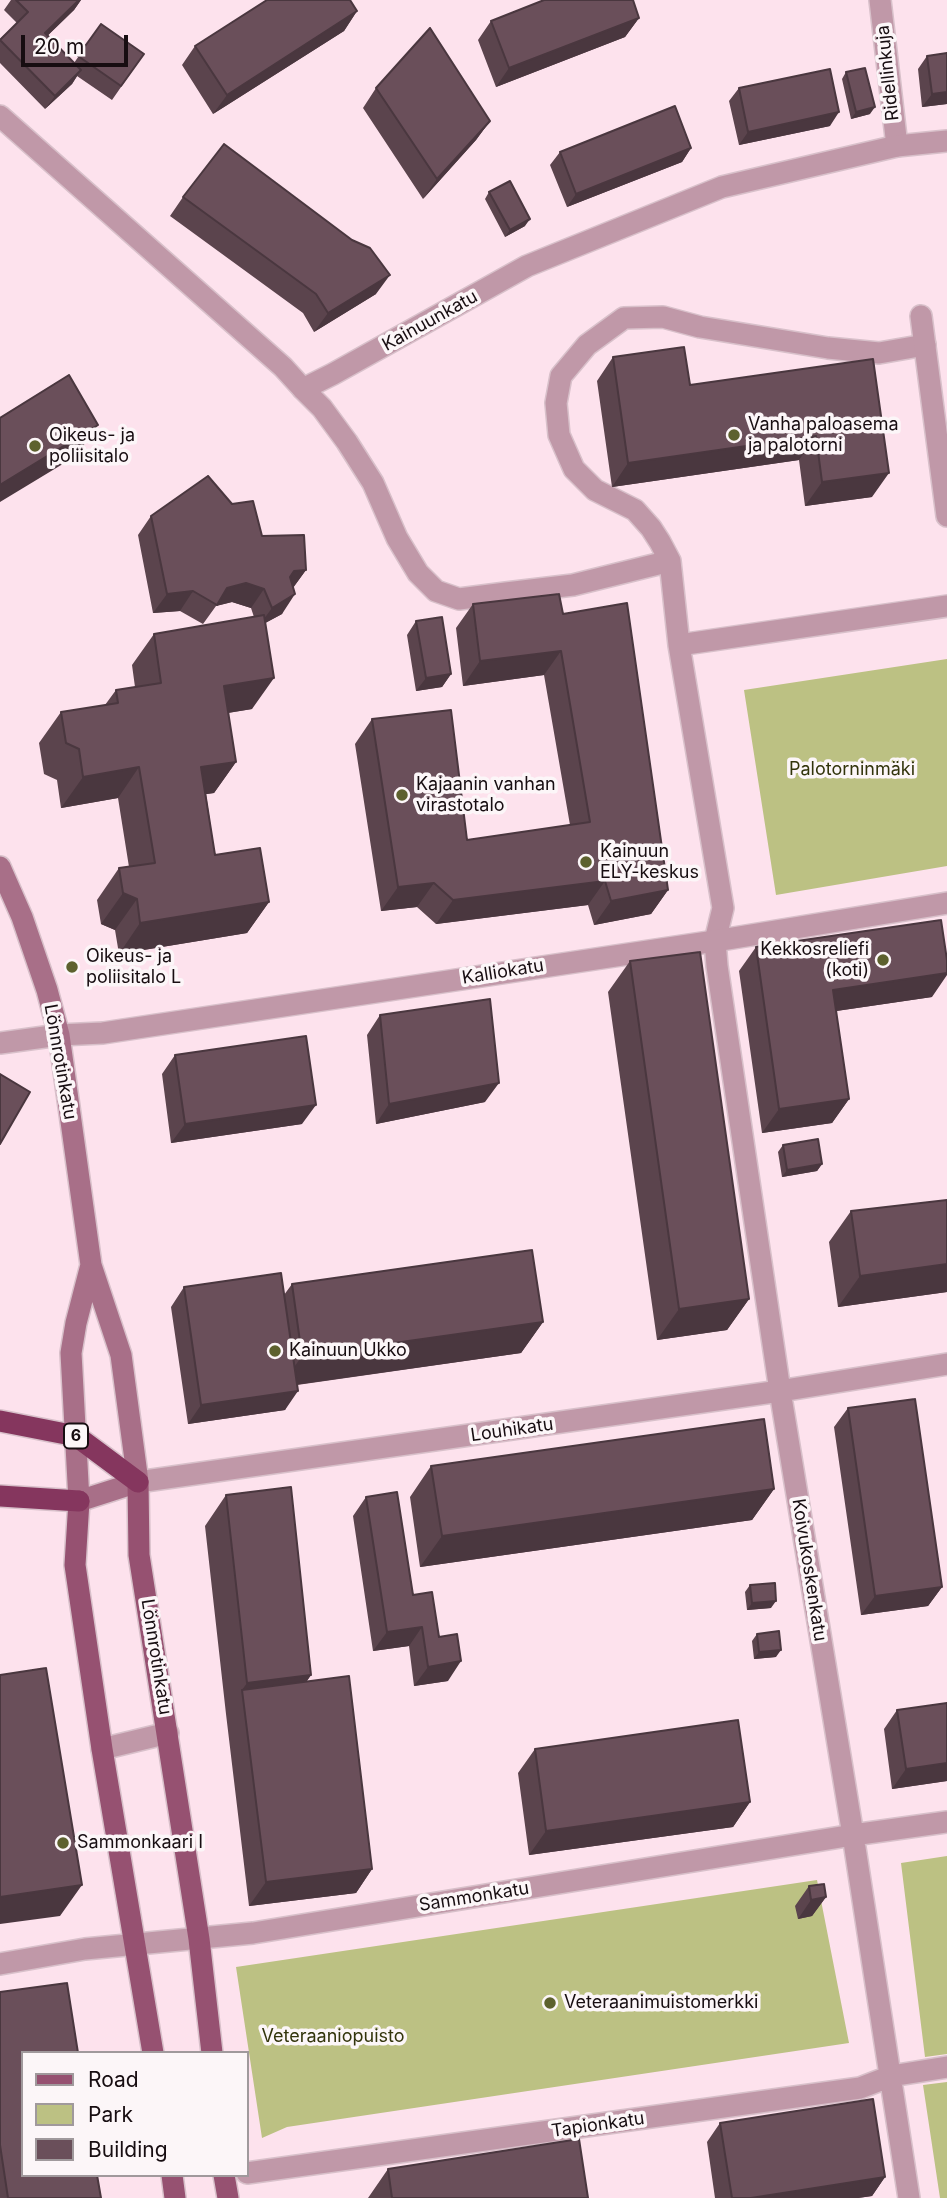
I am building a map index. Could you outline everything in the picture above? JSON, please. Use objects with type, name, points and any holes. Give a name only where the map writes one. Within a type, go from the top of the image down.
[{"type":"highway","name":"6","points":[[0,1421],[76,1436],[138,1482]]},
{"type":"highway","points":[[0,1496],[79,1501]]},
{"type":"main road","name":"Lönnrotinkatu","points":[[138,1482],[139,1555],[199,1939],[212,2051]]},
{"type":"main road","name":"Lönnrotinkatu","points":[[79,1501],[75,1565],[102,1749],[153,2051]]},
{"type":"main road","points":[[172,2177],[175,2198]]},
{"type":"main road","points":[[227,2177],[228,2198]]},
{"type":"street","name":"Ridellinkuja","points":[[880,0],[897,146]]},
{"type":"street","points":[[0,116],[283,367],[322,408],[373,483],[397,538],[418,573],[436,591],[459,599],[573,585],[670,561],[651,528],[635,510],[595,490],[574,469],[559,435],[556,403],[561,376],[587,345],[624,318],[663,317],[700,327],[828,348],[879,353],[925,345]]},
{"type":"street","name":"Kainuunkatu","points":[[303,389],[539,261],[722,187],[897,146],[947,141]]},
{"type":"street","points":[[921,316],[947,516]]},
{"type":"street","name":"Koivukoskenkatu","points":[[670,561],[680,645],[723,908],[715,941],[719,979],[780,1391],[909,2198]]},
{"type":"street","points":[[680,645],[947,606]]},
{"type":"street","name":"Lönnrotinkatu","points":[[0,867],[22,917],[59,1035],[91,1265],[121,1355],[138,1482]]},
{"type":"street","name":"Kalliokatu","points":[[0,1043],[59,1035],[103,1033],[715,941],[947,903]]},
{"type":"street","name":"Lönnrotinkatu","points":[[79,1501],[71,1353],[91,1265]]},
{"type":"street","name":"Louhikatu","points":[[79,1501],[138,1482],[780,1391],[947,1364]]},
{"type":"street","points":[[102,1749],[168,1733]]},
{"type":"street","name":"Sammonkatu","points":[[0,1964],[85,1950],[253,1933],[947,1822]]},
{"type":"street","name":"Tapionkatu","points":[[248,2173],[860,2088],[891,2076],[947,2067]]},
{"type":"green space","name":"Palotorninmäki","points":[[947,659],[947,866],[776,895],[744,690]]},
{"type":"green space","points":[[947,1856],[947,2054],[925,2057],[901,1863]]},
{"type":"green space","name":"Veteraaniopuisto","points":[[817,1880],[849,2043],[287,2127],[262,2138],[236,1967]]},
{"type":"green space","points":[[947,2082],[947,2198],[940,2198],[923,2085]]},
{"type":"building","points":[[16,0],[79,0],[45,33],[81,70],[55,96],[0,40],[28,12]]},
{"type":"building","points":[[267,0],[350,0],[357,11],[227,95],[195,46]]},
{"type":"building","points":[[544,0],[633,0],[639,18],[509,68],[491,21]]},
{"type":"building","points":[[101,24],[144,54],[121,86],[78,56]]},
{"type":"building","points":[[430,28],[490,121],[437,179],[376,88]]},
{"type":"building","points":[[947,53],[947,92],[932,94],[927,56]]},
{"type":"building","points":[[865,68],[875,107],[856,112],[846,72]]},
{"type":"building","points":[[830,69],[839,112],[748,132],[739,88]]},
{"type":"building","points":[[675,106],[691,148],[576,194],[560,152]]},
{"type":"building","points":[[224,144],[352,240],[370,248],[390,275],[328,313],[316,294],[183,197]]},
{"type":"building","points":[[510,181],[530,219],[510,230],[489,192]]},
{"type":"building","name":"Vanha paloasema ja palotorni","points":[[684,347],[690,385],[873,359],[889,473],[822,482],[816,436],[628,463],[613,357]]},
{"type":"building","points":[[69,375],[98,425],[0,485],[0,418]]},
{"type":"building","points":[[208,476],[232,504],[253,501],[262,536],[304,535],[306,570],[294,571],[290,577],[295,594],[272,608],[264,589],[246,583],[227,588],[217,605],[193,591],[167,594],[151,516]]},
{"type":"building","name":"Kajaanin vanhan virastotalo","points":[[559,594],[563,614],[627,603],[668,890],[611,901],[605,881],[453,900],[434,883],[398,887],[372,719],[451,710],[467,840],[590,822],[561,651],[480,661],[473,604]]},
{"type":"building","points":[[264,615],[274,678],[224,686],[236,762],[201,767],[215,855],[260,848],[269,902],[140,923],[137,899],[123,893],[119,868],[155,863],[139,767],[83,777],[79,749],[66,743],[61,712],[118,703],[116,690],[161,683],[154,634]]},
{"type":"building","points":[[442,617],[451,674],[426,678],[416,621]]},
{"type":"building","points":[[941,920],[947,973],[833,990],[849,1099],[779,1109],[756,947]]},
{"type":"building","points":[[700,952],[749,1299],[679,1309],[630,961]]},
{"type":"building","points":[[490,999],[499,1083],[389,1104],[380,1015]]},
{"type":"building","points":[[306,1036],[316,1105],[185,1124],[175,1055]]},
{"type":"building","points":[[0,1074],[30,1092],[0,1144]]},
{"type":"building","points":[[818,1139],[822,1164],[787,1170],[783,1145]]},
{"type":"building","points":[[947,1200],[947,1264],[860,1276],[851,1211]]},
{"type":"building","points":[[532,1250],[543,1322],[302,1356],[292,1284]]},
{"type":"building","points":[[281,1273],[298,1391],[201,1405],[184,1287]]},
{"type":"building","points":[[915,1399],[942,1587],[875,1596],[848,1408]]},
{"type":"building","points":[[764,1419],[774,1489],[442,1536],[431,1466]]},
{"type":"building","points":[[291,1487],[311,1675],[247,1683],[226,1495]]},
{"type":"building","points":[[397,1492],[413,1595],[432,1592],[439,1637],[457,1634],[461,1661],[428,1667],[422,1627],[387,1632],[366,1497]]},
{"type":"building","points":[[775,1583],[776,1601],[752,1603],[750,1585]]},
{"type":"building","points":[[779,1631],[781,1650],[759,1652],[757,1634]]},
{"type":"building","points":[[46,1668],[82,1885],[0,1897],[0,1675]]},
{"type":"building","points":[[349,1676],[372,1869],[266,1882],[242,1690]]},
{"type":"building","points":[[947,1703],[947,1763],[906,1769],[897,1710]]},
{"type":"building","points":[[738,1720],[750,1802],[546,1831],[535,1749]]},
{"type":"building","points":[[824,1884],[826,1897],[811,1900],[809,1886]]},
{"type":"building","points":[[67,1983],[78,2051],[21,2051],[21,2177],[97,2177],[101,2198],[8,2198],[0,2145],[0,1992]]},
{"type":"building","points":[[873,2099],[885,2177],[751,2198],[732,2198],[720,2123]]},
{"type":"building","points":[[579,2139],[588,2198],[392,2198],[388,2169]]},
{"type":"place","name":"Vanha paloasema ja palotorni","points":[[734,435]]},
{"type":"place","name":"Oikeus- ja poliisitalo","points":[[35,446]]},
{"type":"place","name":"Kajaanin vanhan virastotalo","points":[[402,795]]},
{"type":"place","name":"Kainuun ELY-keskus","points":[[586,862]]},
{"type":"place","name":"Kekkosreliefi (koti)","points":[[883,960]]},
{"type":"place","name":"Oikeus- ja poliisitalo L","points":[[72,967]]},
{"type":"place","name":"Kainuun Ukko","points":[[275,1351]]},
{"type":"place","name":"Sammonkaari I","points":[[63,1843]]},
{"type":"place","name":"Veteraanimuistomerkki","points":[[550,2003]]}]
